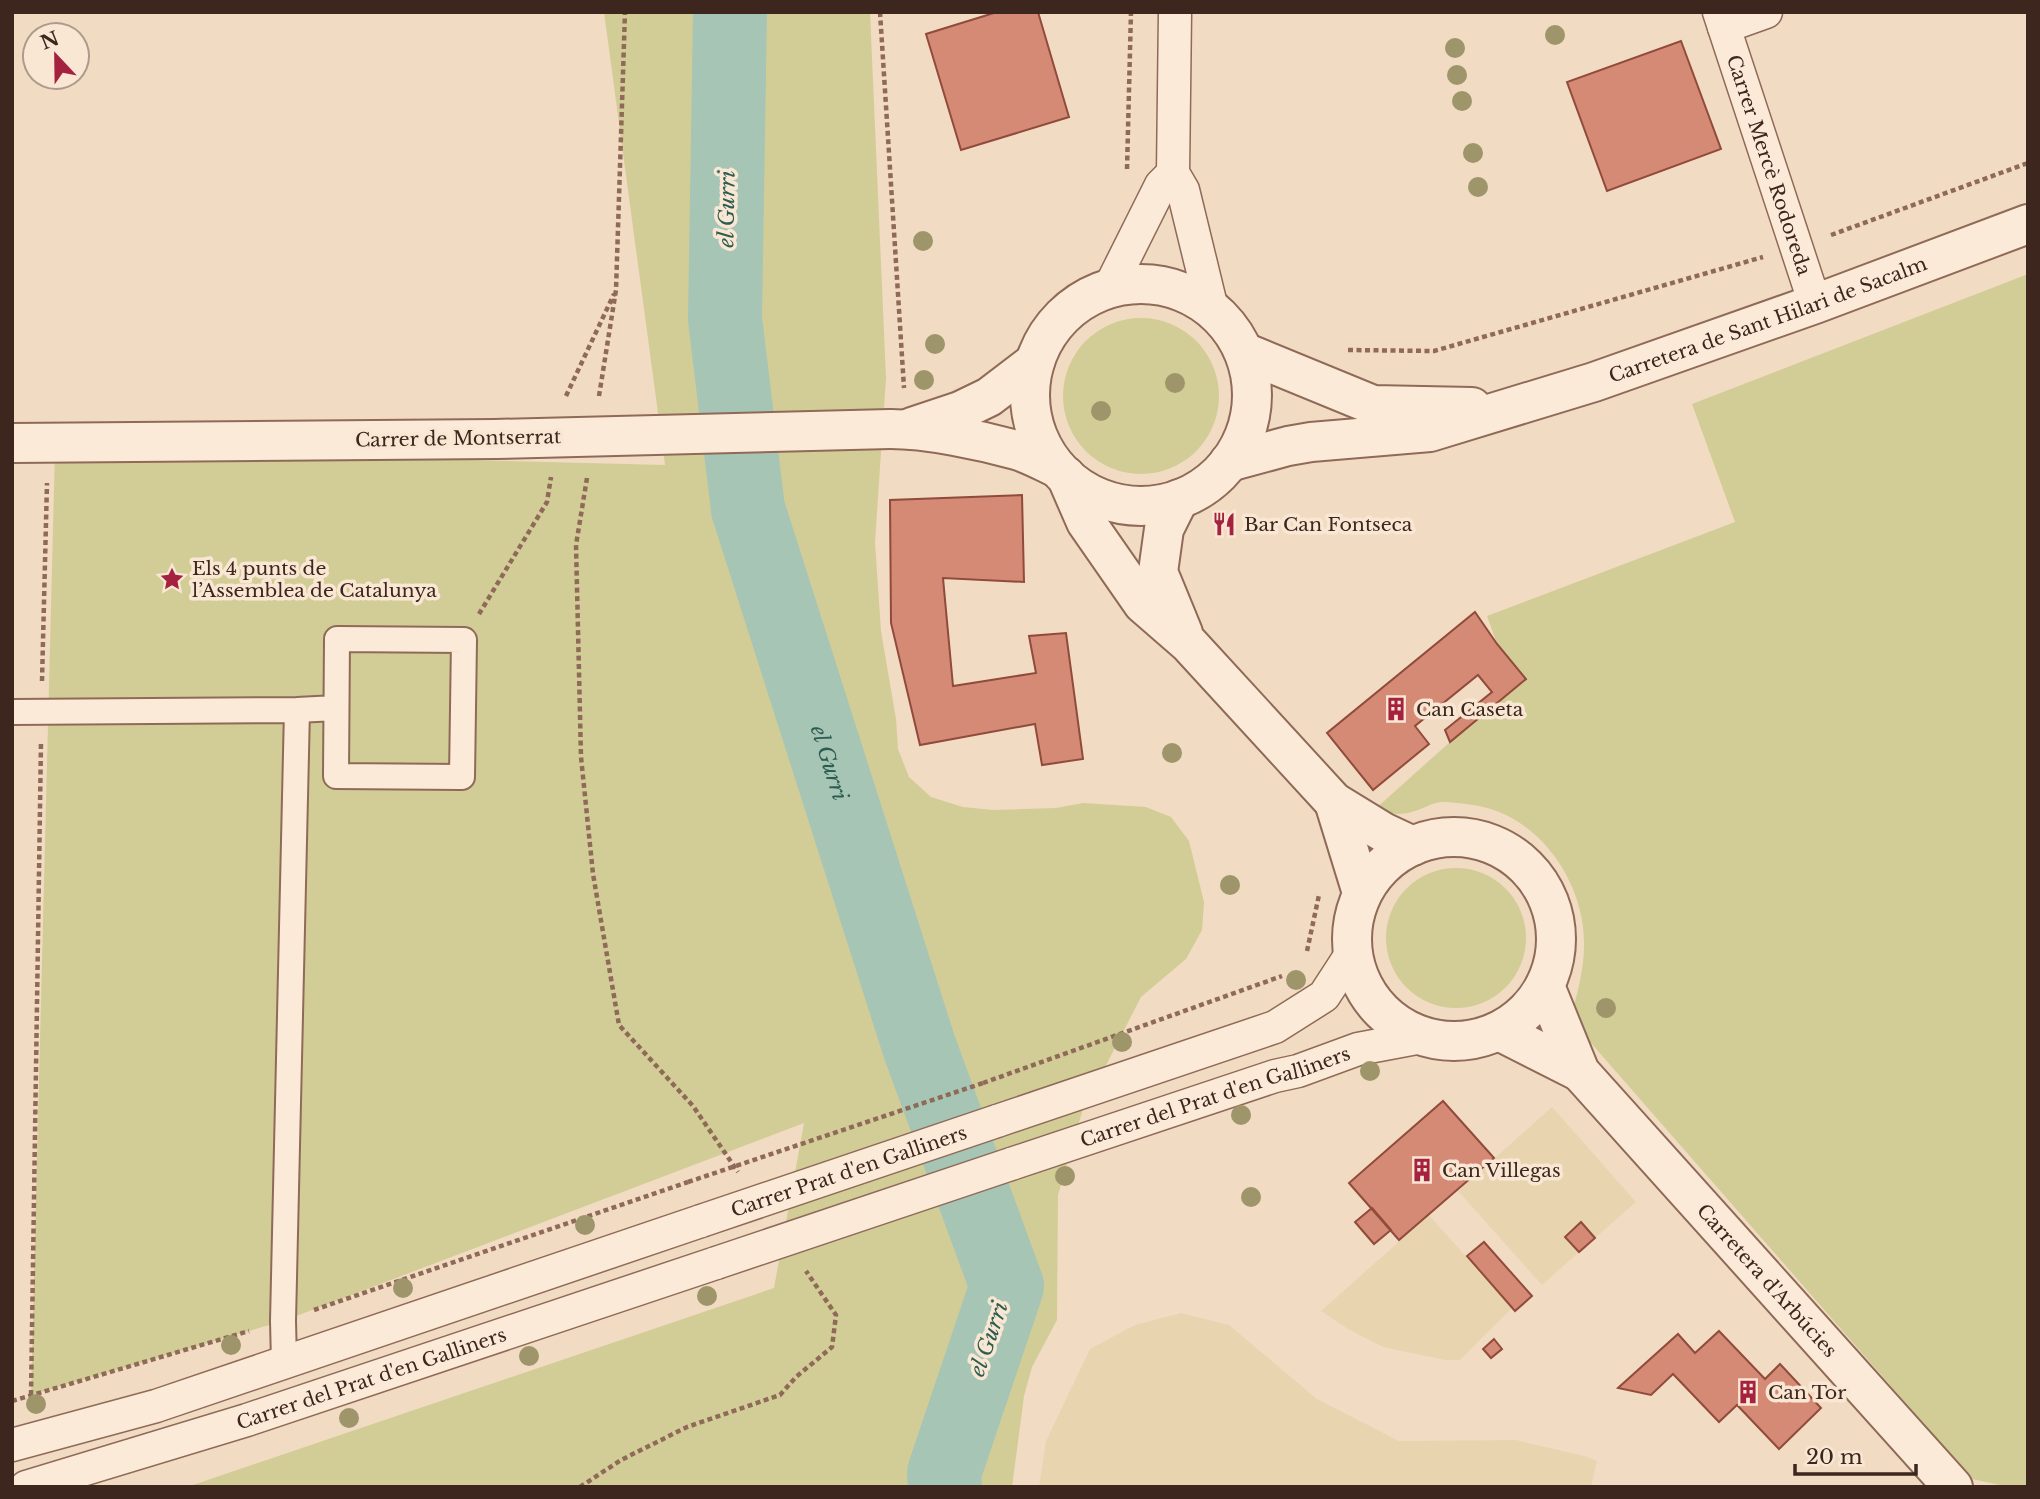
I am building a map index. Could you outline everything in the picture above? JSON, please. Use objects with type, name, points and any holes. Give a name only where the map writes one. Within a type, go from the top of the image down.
[{"type":"street","points":[[1175,12],[1173,173],[1183,190],[1212,309]]},
{"type":"street","name":"Carrer Mercè Rodoreda","points":[[1766,12],[1721,20],[1815,304]]},
{"type":"street","points":[[1110,289],[1161,185],[1173,173]]},
{"type":"street","name":"Carretera de Sant Hilari de Sacalm","points":[[1229,462],[1311,442],[1430,432],[1594,382],[1815,304],[2028,224]]},
{"type":"street","points":[[1061,472],[1094,495],[1125,505],[1153,505],[1180,499],[1207,484],[1229,462],[1244,435],[1252,405],[1252,387],[1244,352],[1230,328],[1212,309],[1189,295],[1163,286],[1136,284],[1110,289],[1085,300],[1064,316],[1046,337],[1035,362],[1030,389],[1032,417],[1042,444],[1061,472],[1086,522],[1143,604],[1189,644],[1334,803],[1413,846]]},
{"type":"street","name":"Carretera de Sant Hilari de Sacalm","points":[[1244,352],[1374,405],[1506,408]]},
{"type":"street","name":"Carrer de Montserrat","points":[[12,443],[495,439],[900,419],[960,411],[989,397],[1035,362]]},
{"type":"street","name":"Carrer de Montserrat","points":[[900,419],[1018,451],[1061,472]]},
{"type":"street","points":[[1180,499],[1164,529],[1158,572],[1189,644]]},
{"type":"street","points":[[337,639],[464,640],[462,777],[336,776],[336,708],[337,639]]},
{"type":"street","points":[[12,712],[336,708]]},
{"type":"street","points":[[12,1445],[156,1406],[284,1362],[297,710]]},
{"type":"street","points":[[1334,803],[1362,893]]},
{"type":"street","points":[[1443,838],[1474,839],[1504,850],[1529,870],[1546,895],[1556,925],[1555,957],[1545,986],[1526,1012],[1499,1031],[1461,1041],[1422,1037],[1392,1022],[1375,1004],[1362,984],[1352,953],[1353,922],[1362,893],[1383,865],[1413,846],[1443,838]]},
{"type":"street","name":"Carrer Prat d'en Galliners","points":[[284,1362],[1275,1027],[1324,996],[1352,953]]},
{"type":"street","name":"Carretera d'Arbúcies","points":[[1545,986],[1580,1072],[1954,1487]]},
{"type":"street","name":"Carretera d'Arbúcies","points":[[1499,1031],[1580,1072]]},
{"type":"street","name":"Carrer del Prat d'en Galliners","points":[[26,1487],[247,1420],[1358,1049],[1422,1037]]},
{"type":"path","points":[[599,397],[616,290],[625,12]]},
{"type":"path","points":[[880,12],[900,419]]},
{"type":"path","points":[[1127,170],[1131,12]]},
{"type":"path","points":[[1342,350],[1434,351],[1797,247],[2028,163]]},
{"type":"path","points":[[587,478],[576,545],[581,757],[593,874],[619,1025],[692,1106],[745,1183]]},
{"type":"path","points":[[31,1395],[47,482]]},
{"type":"path","points":[[1307,955],[1320,891],[1362,893]]},
{"type":"path","points":[[12,1401],[283,1321],[983,1083],[1291,973]]},
{"type":"path","points":[[580,1487],[621,1460],[687,1427],[780,1395],[796,1377],[832,1347],[836,1315],[798,1260]]},
{"type":"shaded area","points":[[604,12],[870,12],[886,378],[875,542],[881,631],[896,719],[898,749],[909,777],[931,797],[963,807],[993,810],[1056,808],[1083,803],[1146,807],[1171,817],[1189,841],[1204,902],[1202,930],[1186,959],[1141,997],[1082,1112],[1058,1195],[1057,1320],[1032,1367],[1024,1396],[1012,1487],[187,1487],[774,1288],[804,1123],[283,1321],[31,1395],[55,449],[665,465]]},
{"type":"shaded area","points":[[2028,274],[2028,1487],[2009,1487],[1972,1479],[1570,1019],[1583,964],[1582,922],[1568,877],[1540,839],[1522,824],[1479,806],[1441,802],[1402,814],[1374,810],[1526,679],[1497,644],[1487,616],[1735,522],[1692,404]]},
{"type":"shaded area","points":[[1141,318],[1171,324],[1196,341],[1213,366],[1219,396],[1213,426],[1196,451],[1171,468],[1141,474],[1111,468],[1086,451],[1069,426],[1063,396],[1069,366],[1086,341],[1111,324]]},
{"type":"shaded area","points":[[1456,868],[1483,873],[1506,888],[1521,911],[1526,938],[1521,965],[1506,988],[1483,1003],[1456,1008],[1429,1003],[1406,988],[1391,965],[1386,938],[1391,911],[1406,888],[1429,873]]},
{"type":"shaded area","points":[[1552,1107],[1636,1202],[1595,1238],[1581,1223],[1565,1237],[1579,1252],[1542,1285],[1458,1191]]},
{"type":"shaded area","points":[[1429,1215],[1512,1308],[1460,1360],[1445,1360],[1383,1347],[1321,1311]]},
{"type":"shaded area","points":[[1181,1313],[1229,1325],[1317,1399],[1399,1441],[1516,1440],[1588,1457],[1597,1461],[1591,1487],[1039,1487],[1046,1441],[1090,1349],[1135,1325]]},
{"type":"building","points":[[997,12],[1038,12],[1069,117],[961,150],[926,34]]},
{"type":"building","points":[[1681,41],[1721,149],[1607,191],[1567,82]]},
{"type":"building","points":[[1022,495],[1024,582],[943,578],[953,686],[1036,673],[1029,636],[1066,633],[1083,759],[1042,765],[1035,724],[920,745],[891,623],[890,500]]},
{"type":"building","name":"Can Caseta","points":[[1475,612],[1526,679],[1450,742],[1445,730],[1492,692],[1478,675],[1415,726],[1429,744],[1373,790],[1327,733]]},
{"type":"building","name":"Can Villegas","points":[[1443,1101],[1494,1158],[1399,1240],[1349,1183]]},
{"type":"building","points":[[1372,1208],[1391,1230],[1374,1244],[1355,1222]]},
{"type":"building","points":[[1581,1222],[1595,1238],[1579,1252],[1565,1237]]},
{"type":"building","points":[[1484,1242],[1532,1296],[1515,1311],[1467,1256]]},
{"type":"building","name":"Can Tor","points":[[1719,1331],[1765,1379],[1780,1364],[1821,1408],[1779,1449],[1737,1405],[1719,1422],[1673,1374],[1651,1395],[1618,1388],[1678,1334],[1695,1353]]},
{"type":"building","points":[[1494,1339],[1502,1349],[1491,1358],[1483,1349]]},
{"type":"waterway","name":"el Gurri","points":[[730,12],[725,319],[748,509],[919,1046],[1007,1286],[944,1473],[945,1487]]},
{"type":"place","name":"Bar Can Fontseca","points":[[1224,524]]},
{"type":"place","name":"Els 4 punts de l’Assemblea de Catalunya","points":[[172,579]]},
{"type":"place","name":"Can Caseta","points":[[1396,709]]},
{"type":"place","name":"Can Villegas","points":[[1422,1170]]},
{"type":"place","name":"Can Tor","points":[[1748,1392]]}]
